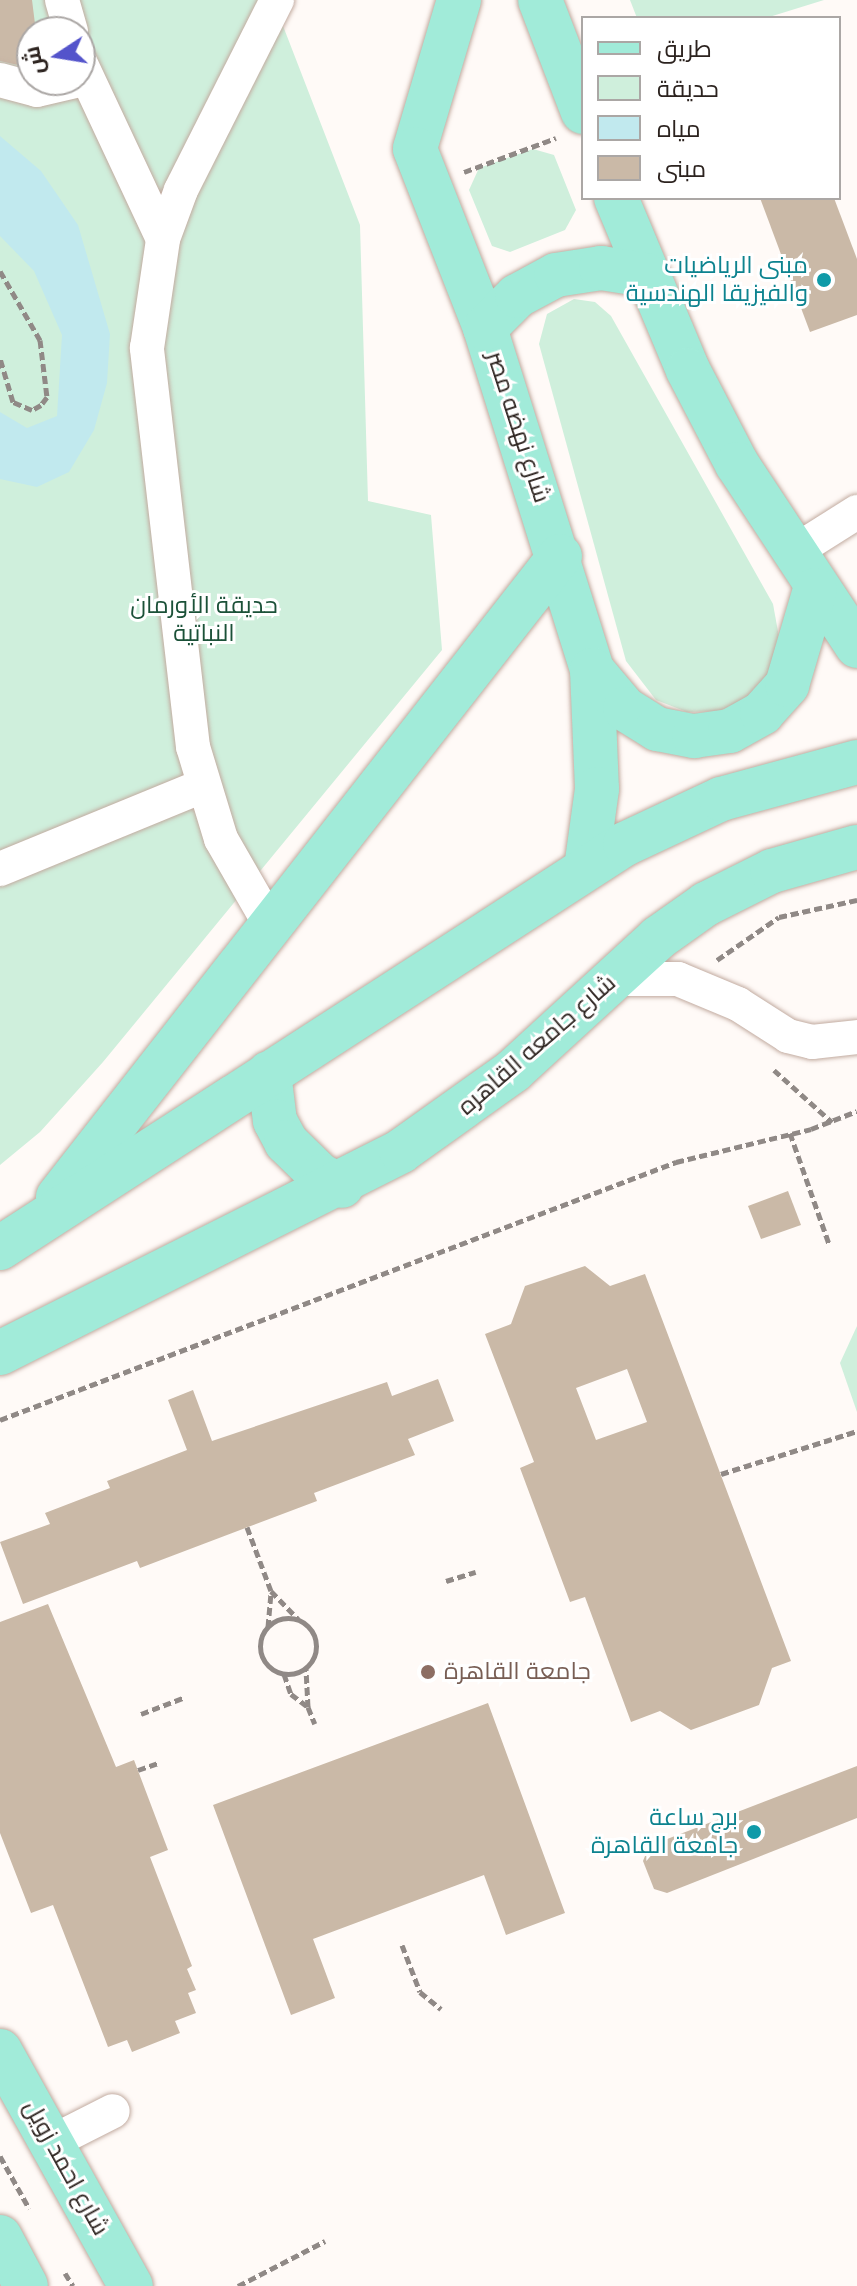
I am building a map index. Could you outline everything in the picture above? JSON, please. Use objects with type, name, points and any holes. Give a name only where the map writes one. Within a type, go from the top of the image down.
[{"type":"main road","name":"شارع نهضه مصر","points":[[459,0],[415,149],[485,328],[560,556],[592,670],[597,789],[586,868]]},
{"type":"main road","points":[[540,0],[576,100]]},
{"type":"main road","points":[[617,200],[645,275],[737,464],[815,590],[857,646]]},
{"type":"main road","points":[[485,328],[517,296],[556,275],[601,268],[645,275]]},
{"type":"main road","points":[[37,1225],[560,556]]},
{"type":"main road","points":[[592,670],[625,709],[657,729],[694,736],[730,731],[762,713],[787,685],[815,590]]},
{"type":"main road","points":[[0,1248],[586,868],[721,799],[857,762]]},
{"type":"main road","name":"شارع جامعه القاهره","points":[[0,1353],[342,1186],[469,1105],[706,904],[772,871],[857,847]]},
{"type":"main road","points":[[269,1073],[270,1097],[286,1142],[311,1168],[342,1186]]},
{"type":"main road","name":"شارع احمد زويل","points":[[0,2051],[131,2286]]},
{"type":"main road","points":[[0,2237],[26,2286]]},
{"type":"street","points":[[271,926],[221,839],[202,786],[186,707],[149,404],[147,348],[163,239],[192,163],[277,0]]},
{"type":"street","points":[[92,96],[163,239]]},
{"type":"street","points":[[792,553],[857,512]]},
{"type":"street","points":[[2,864],[202,786]]},
{"type":"street","points":[[615,979],[678,979],[738,1004],[788,1036],[824,1042],[857,1037]]},
{"type":"street","points":[[52,2142],[113,2111]]},
{"type":"path","points":[[430,185],[576,100]]},
{"type":"path","points":[[0,271],[40,340],[47,397],[41,405],[32,410],[13,402],[0,358]]},
{"type":"path","points":[[0,1420],[676,1162],[790,1133],[857,1111]]},
{"type":"path","points":[[790,1133],[829,1244]]},
{"type":"path","points":[[721,1474],[857,1431]]},
{"type":"path","points":[[247,1527],[271,1591],[268,1627],[261,1656],[284,1674],[291,1694],[308,1707]]},
{"type":"path","points":[[446,1581],[476,1572]]},
{"type":"path","points":[[271,1591],[288,1602],[298,1619],[315,1637],[317,1649],[306,1668],[308,1707],[315,1724]]},
{"type":"path","points":[[268,1627],[298,1619]]},
{"type":"path","points":[[284,1674],[306,1668]]},
{"type":"path","points":[[141,1714],[183,1698]]},
{"type":"path","points":[[138,1770],[158,1763]]},
{"type":"path","points":[[402,1945],[420,1992],[441,2009]]},
{"type":"path","points":[[238,2286],[325,2241]]},
{"type":"green space","name":"حديقة الأورمان النباتية","points":[[0,0],[273,0],[360,225],[368,501],[431,515],[442,650],[103,1062],[40,1132],[0,1165]]},
{"type":"green space","points":[[630,0],[824,0],[772,16],[636,16]]},
{"type":"green space","points":[[533,149],[554,155],[576,210],[565,230],[510,252],[492,246],[469,190],[479,168]]},
{"type":"green space","points":[[574,299],[595,302],[611,316],[773,604],[779,637],[771,670],[750,696],[720,711],[687,712],[656,700],[626,661],[539,344],[547,314]]},
{"type":"green space","points":[[857,1326],[857,1412],[840,1363]]},
{"type":"water","points":[[0,136],[41,171],[78,225],[110,334],[107,383],[94,430],[69,472],[37,487],[0,479],[0,412],[27,428],[57,416],[62,335],[34,271],[0,236]]},
{"type":"building","points":[[0,0],[32,0],[34,16],[16,16],[16,65],[0,61]]},
{"type":"building","name":"مبنى الرياضيات والفيزيقا الهندسية","points":[[761,200],[835,200],[857,259],[857,315],[810,332]]},
{"type":"building","points":[[788,1191],[801,1225],[761,1239],[748,1206]]},
{"type":"building","points":[[585,1266],[610,1286],[645,1274],[791,1661],[772,1668],[759,1705],[691,1730],[660,1711],[631,1722],[585,1597],[570,1602],[520,1468],[534,1462],[485,1334],[511,1324],[525,1286]],"holes":[[[627,1369],[647,1422],[596,1440],[576,1388]]]},
{"type":"building","points":[[438,1379],[454,1421],[408,1439],[415,1455],[314,1493],[317,1501],[140,1568],[137,1561],[23,1604],[0,1542],[50,1524],[45,1513],[110,1488],[107,1481],[187,1450],[168,1400],[193,1390],[212,1441],[387,1382],[392,1396]]},
{"type":"building","points":[[48,1604],[116,1767],[134,1760],[168,1850],[150,1857],[192,1966],[187,1969],[196,1990],[188,1993],[196,2013],[175,2021],[180,2033],[132,2052],[127,2040],[108,2047],[53,1905],[31,1913],[0,1833],[0,1622]]},
{"type":"building","points":[[488,1703],[565,1913],[506,1935],[484,1875],[313,1939],[335,1998],[291,2015],[213,1805]]},
{"type":"building","points":[[857,1766],[857,1818],[667,1893],[654,1889],[643,1861],[649,1846]]},
{"type":"place","name":"مبنى الرياضيات والفيزيقا الهندسية","points":[[824,280]]},
{"type":"place","name":"جامعة القاهرة","points":[[428,1672]]},
{"type":"place","name":"برج ساعة جامعة القاهرة","points":[[754,1832]]}]
